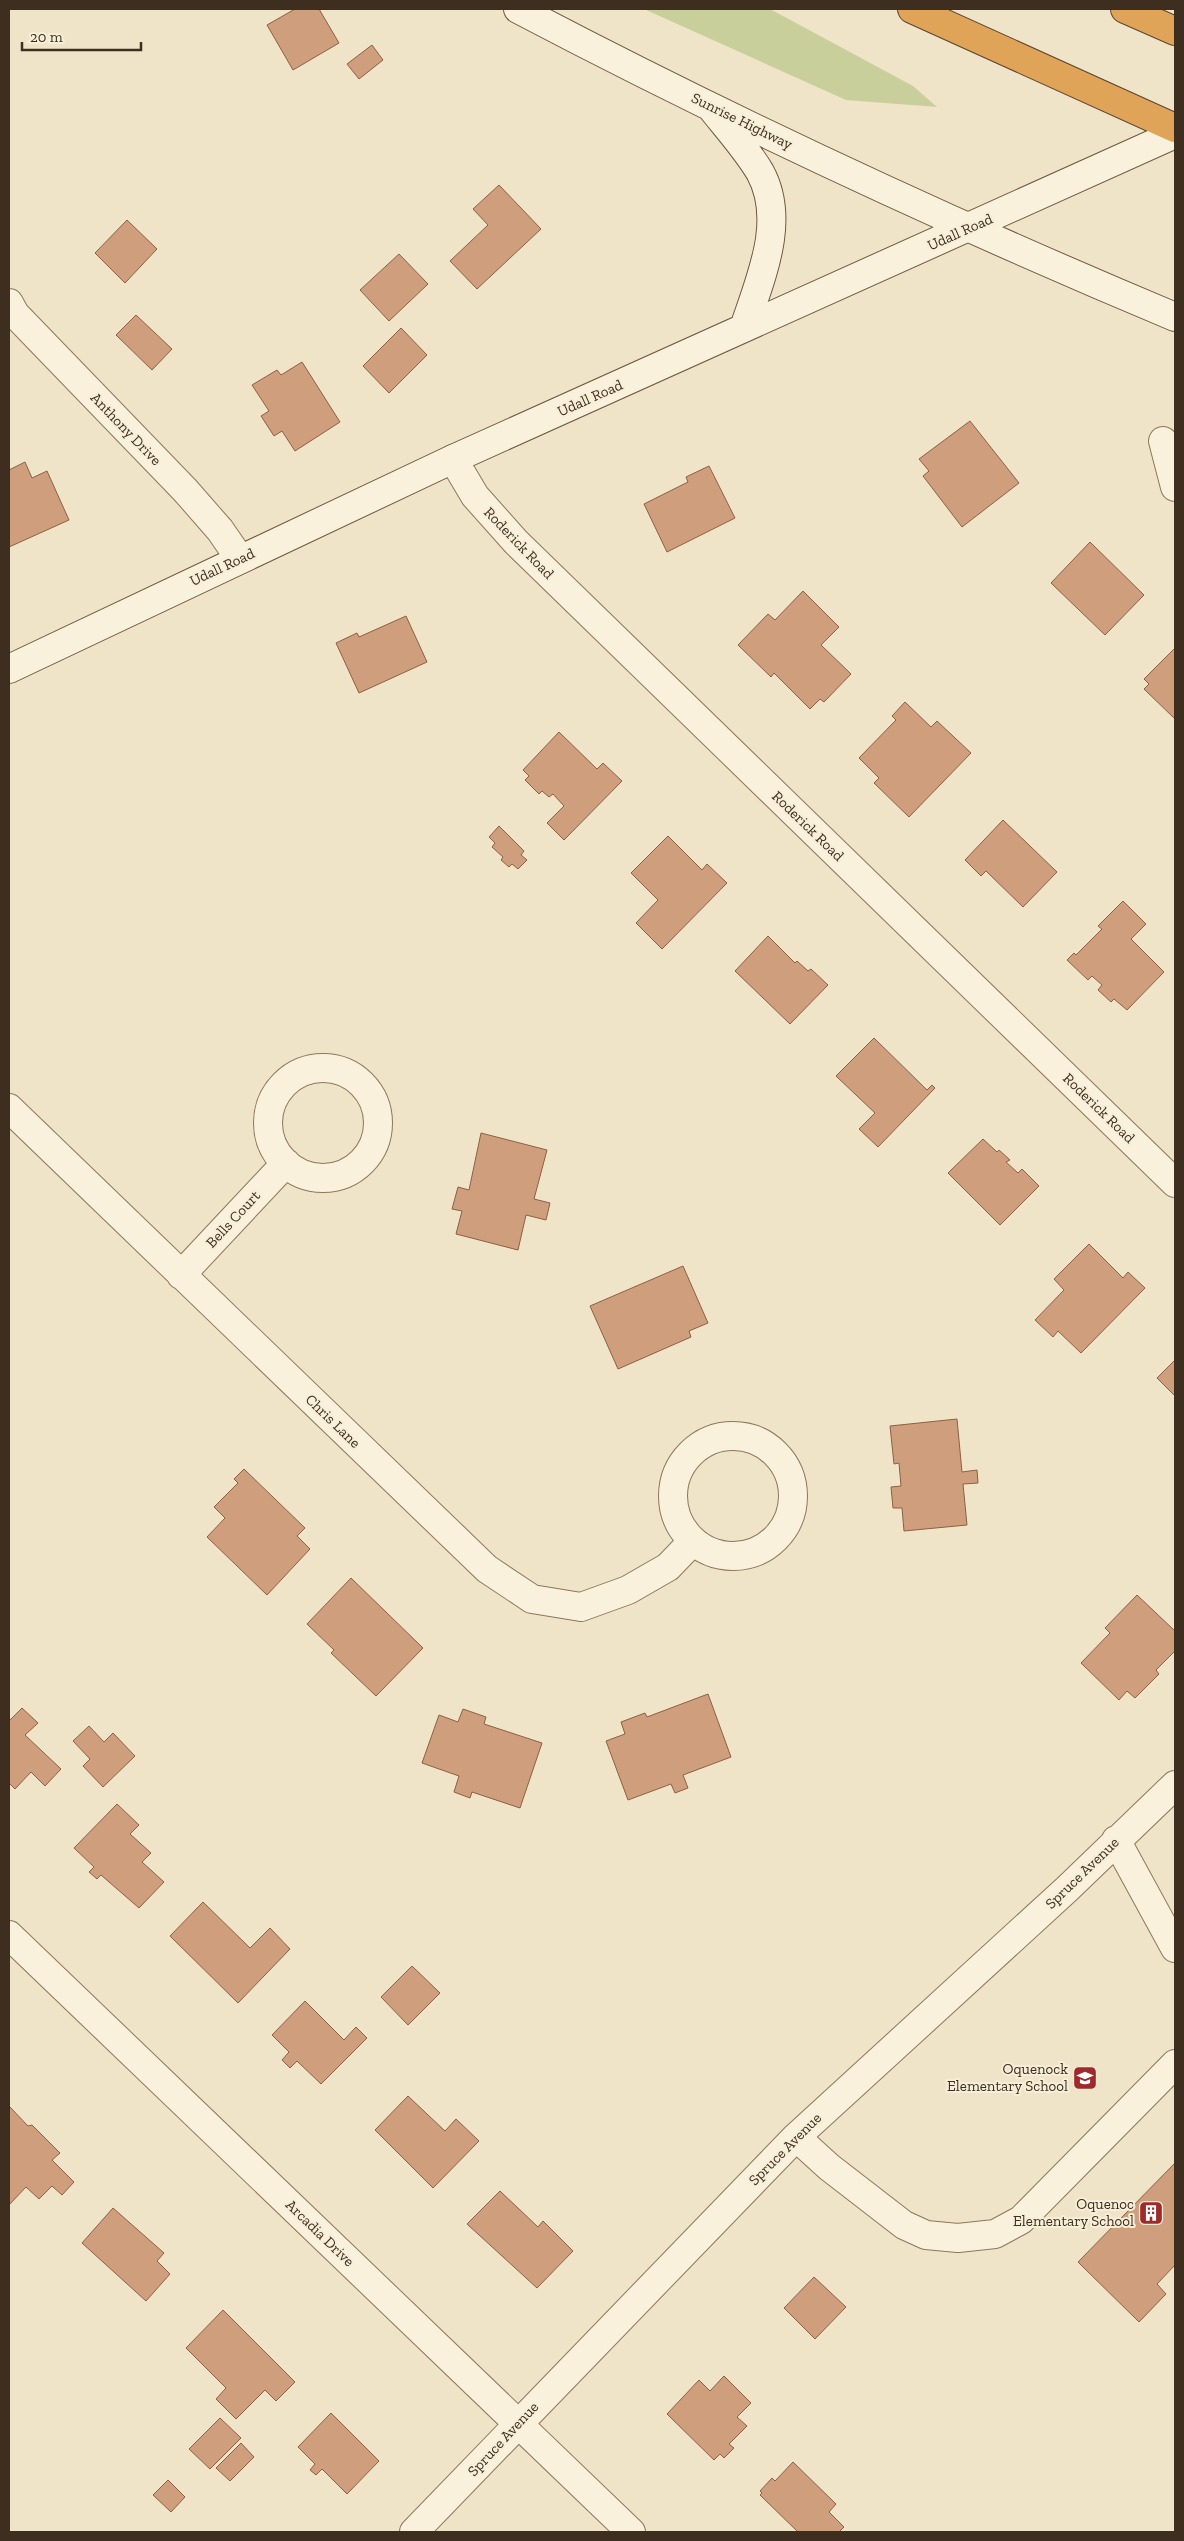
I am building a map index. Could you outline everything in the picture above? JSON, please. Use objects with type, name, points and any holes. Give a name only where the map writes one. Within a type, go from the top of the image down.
[{"type":"highway","points":[[912,9],[1175,128]]},
{"type":"highway","points":[[1124,9],[1175,31]]},
{"type":"street","name":"Sunrise Highway","points":[[518,9],[711,107],[882,190],[968,229],[1175,317]]},
{"type":"street","points":[[711,107],[760,172],[772,207],[771,234],[744,328]]},
{"type":"street","name":"Udall Road","points":[[9,669],[453,459],[968,229],[1175,134]]},
{"type":"street","name":"Anthony Drive","points":[[9,303],[15,314],[205,512],[240,559]]},
{"type":"street","points":[[1163,441],[1175,487]]},
{"type":"street","name":"Roderick Road","points":[[453,459],[475,496],[516,542],[1175,1183]]},
{"type":"street","points":[[321,1067],[342,1071],[361,1083],[373,1100],[378,1121],[375,1142],[364,1161],[346,1173],[325,1178],[304,1175],[286,1164],[273,1146],[268,1125],[271,1103],[282,1085],[300,1073],[321,1067]]},
{"type":"street","name":"Chris Lane","points":[[9,1108],[181,1276],[487,1569],[532,1599],[581,1607],[590,1604],[628,1590],[668,1566],[693,1541]]},
{"type":"street","name":"Bells Court","points":[[181,1276],[286,1164]]},
{"type":"street","points":[[730,1435],[754,1438],[774,1451],[788,1470],[794,1493],[791,1516],[779,1537],[760,1551],[736,1556],[713,1553],[693,1541],[678,1522],[672,1498],[676,1475],[688,1455],[707,1440],[730,1435]]},
{"type":"street","name":"Spruce Avenue","points":[[414,2532],[796,2137],[1067,1888],[1175,1785]]},
{"type":"street","points":[[1116,1840],[1175,1948]]},
{"type":"street","name":"Arcadia Drive","points":[[9,1935],[631,2532]]},
{"type":"street","points":[[796,2137],[830,2167],[904,2225],[926,2235],[958,2238],[995,2234],[1021,2220],[1175,2064]]},
{"type":"green space","points":[[644,9],[770,9],[913,86],[937,107],[846,100]]},
{"type":"building","points":[[295,9],[319,9],[339,43],[293,70],[267,25]]},
{"type":"building","points":[[372,45],[383,60],[359,79],[347,64]]},
{"type":"building","points":[[499,185],[541,229],[477,289],[450,261],[488,225],[473,209]]},
{"type":"building","points":[[127,220],[157,249],[125,283],[95,253]]},
{"type":"building","points":[[399,254],[428,284],[389,321],[360,290]]},
{"type":"building","points":[[136,315],[172,349],[152,370],[116,335]]},
{"type":"building","points":[[401,328],[427,355],[389,393],[363,366]]},
{"type":"building","points":[[302,362],[340,422],[295,451],[282,431],[274,436],[261,416],[269,411],[252,385],[277,370],[281,375]]},
{"type":"building","points":[[970,421],[1019,483],[962,527],[923,476],[929,471],[919,459]]},
{"type":"building","points":[[25,462],[32,478],[47,471],[69,520],[9,547],[9,470]]},
{"type":"building","points":[[709,466],[735,518],[667,552],[644,504],[688,482],[686,477]]},
{"type":"building","points":[[1090,542],[1144,595],[1105,635],[1051,583]]},
{"type":"building","points":[[803,591],[839,627],[821,645],[851,674],[824,702],[820,699],[810,709],[774,673],[771,677],[738,645],[768,614],[775,620]]},
{"type":"building","points":[[406,616],[427,662],[359,693],[336,643],[357,633],[359,637]]},
{"type":"building","points":[[1175,648],[1175,719],[1144,689],[1149,684],[1144,679]]},
{"type":"building","points":[[905,702],[931,727],[937,721],[971,753],[909,817],[874,783],[879,778],[859,758],[896,720],[892,716]]},
{"type":"building","points":[[559,732],[597,769],[603,763],[622,781],[564,840],[547,823],[564,806],[553,794],[549,797],[542,791],[539,794],[525,780],[529,776],[523,770]]},
{"type":"building","points":[[1003,820],[1057,872],[1023,907],[986,871],[981,876],[965,860]]},
{"type":"building","points":[[499,826],[524,851],[521,855],[527,860],[518,869],[512,864],[509,867],[501,860],[503,857],[492,847],[495,843],[489,837]]},
{"type":"building","points":[[668,836],[702,870],[707,864],[727,883],[662,949],[636,923],[658,900],[631,873]]},
{"type":"building","points":[[1123,901],[1146,924],[1131,939],[1164,972],[1127,1010],[1114,999],[1111,1002],[1098,990],[1102,985],[1092,976],[1088,980],[1067,960],[1074,953],[1076,955],[1102,929],[1098,926]]},
{"type":"building","points":[[768,936],[795,963],[797,961],[808,971],[811,969],[828,985],[790,1024],[735,971]]},
{"type":"building","points":[[874,1038],[927,1090],[932,1085],[935,1088],[878,1147],[859,1129],[875,1113],[836,1076]]},
{"type":"building","points":[[481,1133],[547,1150],[534,1199],[550,1203],[546,1220],[526,1215],[518,1250],[456,1234],[462,1211],[452,1209],[458,1187],[469,1190]]},
{"type":"building","points":[[983,1139],[997,1152],[999,1150],[1010,1160],[1006,1162],[1018,1173],[1022,1169],[1039,1186],[1000,1225],[948,1173]]},
{"type":"building","points":[[1089,1244],[1123,1278],[1128,1272],[1145,1288],[1081,1353],[1058,1331],[1053,1337],[1035,1320],[1064,1290],[1054,1279]]},
{"type":"building","points":[[683,1266],[708,1323],[689,1331],[691,1337],[618,1369],[590,1306]]},
{"type":"building","points":[[1175,1360],[1175,1396],[1157,1378]]},
{"type":"building","points":[[957,1419],[962,1472],[977,1470],[978,1483],[963,1484],[967,1525],[904,1531],[902,1508],[893,1508],[891,1487],[901,1486],[899,1463],[894,1464],[890,1426]]},
{"type":"building","points":[[244,1469],[305,1528],[297,1536],[310,1549],[267,1595],[207,1537],[225,1518],[214,1507],[238,1483],[234,1479]]},
{"type":"building","points":[[351,1578],[423,1648],[376,1696],[331,1653],[334,1650],[307,1624]]},
{"type":"building","points":[[1137,1595],[1175,1631],[1175,1651],[1156,1670],[1159,1674],[1135,1698],[1127,1691],[1119,1700],[1081,1663],[1110,1633],[1105,1628]]},
{"type":"building","points":[[708,1694],[731,1757],[683,1775],[688,1788],[675,1793],[671,1784],[628,1800],[606,1741],[625,1734],[621,1722],[645,1713],[647,1717]]},
{"type":"building","points":[[22,1708],[38,1723],[25,1735],[61,1769],[45,1786],[31,1772],[15,1789],[9,1783],[9,1721]]},
{"type":"building","points":[[463,1709],[486,1717],[484,1724],[542,1743],[520,1808],[472,1792],[470,1798],[454,1792],[459,1776],[422,1763],[439,1715],[458,1722]]},
{"type":"building","points":[[89,1726],[104,1742],[113,1733],[135,1756],[103,1787],[83,1766],[90,1759],[73,1741]]},
{"type":"building","points":[[117,1804],[139,1825],[130,1834],[151,1853],[142,1862],[164,1882],[139,1908],[101,1875],[97,1879],[89,1872],[94,1867],[74,1848]]},
{"type":"building","points":[[203,1902],[250,1948],[270,1928],[290,1949],[238,2003],[170,1936]]},
{"type":"building","points":[[412,1966],[440,1993],[408,2025],[381,1997]]},
{"type":"building","points":[[305,2001],[344,2040],[356,2027],[367,2038],[321,2084],[297,2061],[290,2068],[282,2060],[289,2052],[272,2035]]},
{"type":"building","points":[[408,2096],[445,2131],[456,2119],[479,2141],[433,2188],[375,2130]]},
{"type":"building","points":[[9,2106],[28,2126],[32,2125],[60,2153],[52,2160],[74,2182],[62,2195],[52,2186],[39,2199],[26,2187],[9,2205]]},
{"type":"building","name":"Oquenoc Elementary School","points":[[1175,2163],[1175,2265],[1157,2284],[1166,2294],[1139,2322],[1078,2262]]},
{"type":"building","points":[[500,2191],[538,2227],[543,2221],[573,2251],[537,2288],[467,2224]]},
{"type":"building","points":[[113,2208],[164,2253],[157,2261],[170,2274],[146,2301],[82,2243]]},
{"type":"building","points":[[814,2277],[846,2307],[815,2339],[784,2308]]},
{"type":"building","points":[[223,2310],[295,2382],[276,2401],[265,2390],[236,2419],[216,2399],[226,2388],[186,2348]]},
{"type":"building","points":[[724,2376],[751,2403],[737,2417],[747,2426],[729,2444],[734,2448],[724,2458],[720,2454],[714,2460],[667,2414],[699,2380],[710,2391]]},
{"type":"building","points":[[331,2413],[379,2461],[347,2494],[322,2469],[316,2475],[310,2470],[315,2464],[298,2447]]},
{"type":"building","points":[[220,2418],[241,2438],[210,2469],[189,2449]]},
{"type":"building","points":[[241,2443],[254,2457],[230,2481],[216,2468]]},
{"type":"building","points":[[793,2462],[836,2504],[829,2512],[844,2527],[839,2532],[798,2532],[760,2495],[762,2493],[760,2491],[772,2478],[775,2481]]},
{"type":"building","points":[[168,2480],[185,2497],[171,2512],[153,2495]]},
{"type":"place","name":"Oquenock Elementary School","points":[[1085,2078]]},
{"type":"place","name":"Oquenoc Elementary School","points":[[1151,2213]]}]
